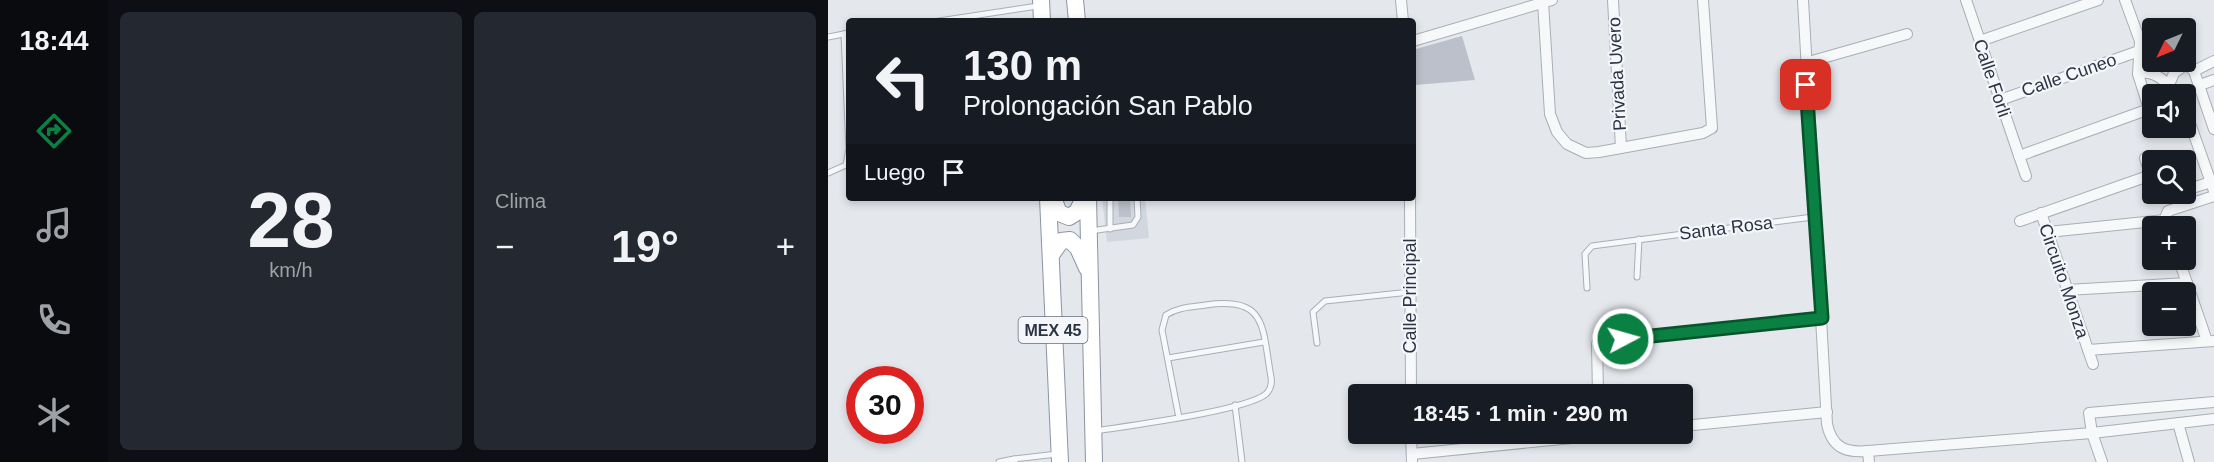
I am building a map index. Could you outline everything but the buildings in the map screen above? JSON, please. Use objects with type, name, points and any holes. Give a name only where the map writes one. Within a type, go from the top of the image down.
[{"type":"highway","points":[[1075,0],[1077,18]]},
{"type":"highway","name":"MEX 45","points":[[1048,201],[1060,458]]},
{"type":"highway","points":[[1054,201],[1059,213],[1068,217],[1077,212],[1084,201]]},
{"type":"highway","name":"MEX 45","points":[[1086,201],[1089,231],[1094,462]]},
{"type":"highway","points":[[1050,255],[1061,242],[1070,240],[1078,249],[1090,278]]},
{"type":"street","points":[[1401,0],[1403,18]]},
{"type":"street","name":"Privada Uvero","points":[[1612,0],[1621,148]]},
{"type":"street","points":[[1416,40],[1548,1],[1550,114],[1557,132],[1567,144],[1586,153],[1703,133],[1712,128],[1702,0]]},
{"type":"street","points":[[1803,0],[1813,217],[1829,434],[1834,442],[1850,452],[1868,457],[2214,419]]},
{"type":"street","name":"Calle Forli","points":[[1966,0],[2026,176]]},
{"type":"street","points":[[1980,41],[2098,0]]},
{"type":"street","points":[[2125,0],[2140,40],[2138,74],[2142,85]]},
{"type":"street","points":[[1805,63],[1907,34]]},
{"type":"street","name":"Calle Cuneo","points":[[2000,100],[2139,51]]},
{"type":"street","points":[[2196,64],[2214,61]]},
{"type":"street","points":[[2189,72],[2200,85],[2214,129]]},
{"type":"street","points":[[2138,74],[2148,73],[2167,84]]},
{"type":"street","points":[[2200,85],[2214,80]]},
{"type":"street","points":[[2019,156],[2142,112]]},
{"type":"street","points":[[2196,138],[2213,184],[2196,188]]},
{"type":"street","name":"Circuito Monza","points":[[2020,221],[2142,180]]},
{"type":"street","points":[[2168,216],[2168,211],[2214,196]]},
{"type":"street","name":"Calle Principal","points":[[1410,201],[1411,384]]},
{"type":"street","name":"Circuito Monza","points":[[2041,213],[2093,364]]},
{"type":"street","points":[[2048,232],[2142,225]]},
{"type":"street","points":[[2067,290],[2142,286]]},
{"type":"street","name":"Circuito Monza","points":[[2088,350],[2211,341],[2196,305]]},
{"type":"street","points":[[1598,384],[1597,344],[1601,341],[1822,318]]},
{"type":"street","points":[[2102,462],[2088,413],[2214,402]]},
{"type":"street","points":[[1693,425],[1827,412]]},
{"type":"street","points":[[2178,423],[2190,462]]},
{"type":"street","points":[[1412,458],[1522,444]]},
{"type":"lane","points":[[965,18],[1042,9]]},
{"type":"lane","points":[[828,37],[846,34]]},
{"type":"lane","points":[[828,173],[846,165]]},
{"type":"lane","points":[[1110,201],[1110,229]]},
{"type":"lane","points":[[1089,231],[1133,225],[1138,217],[1137,201]]},
{"type":"lane","name":"Santa Rosa","points":[[1587,288],[1587,249],[1592,246],[1813,217]]},
{"type":"lane","points":[[1637,277],[1639,239]]},
{"type":"lane","points":[[1317,344],[1313,312],[1325,301],[1410,292]]},
{"type":"lane","points":[[1092,431],[1179,418],[1260,397],[1269,389],[1271,377],[1257,315],[1242,304],[1232,302],[1179,309],[1166,315],[1162,322],[1179,418]]},
{"type":"lane","points":[[1168,358],[1264,342]]},
{"type":"lane","points":[[1235,405],[1242,462]]},
{"type":"lane","points":[[999,462],[1060,458]]},
{"type":"shaded area","points":[[1102,201],[1145,201],[1149,238],[1107,242]]},
{"type":"route","points":[[1623,339],[1822,318],[1813,217],[1806,85]]}]
